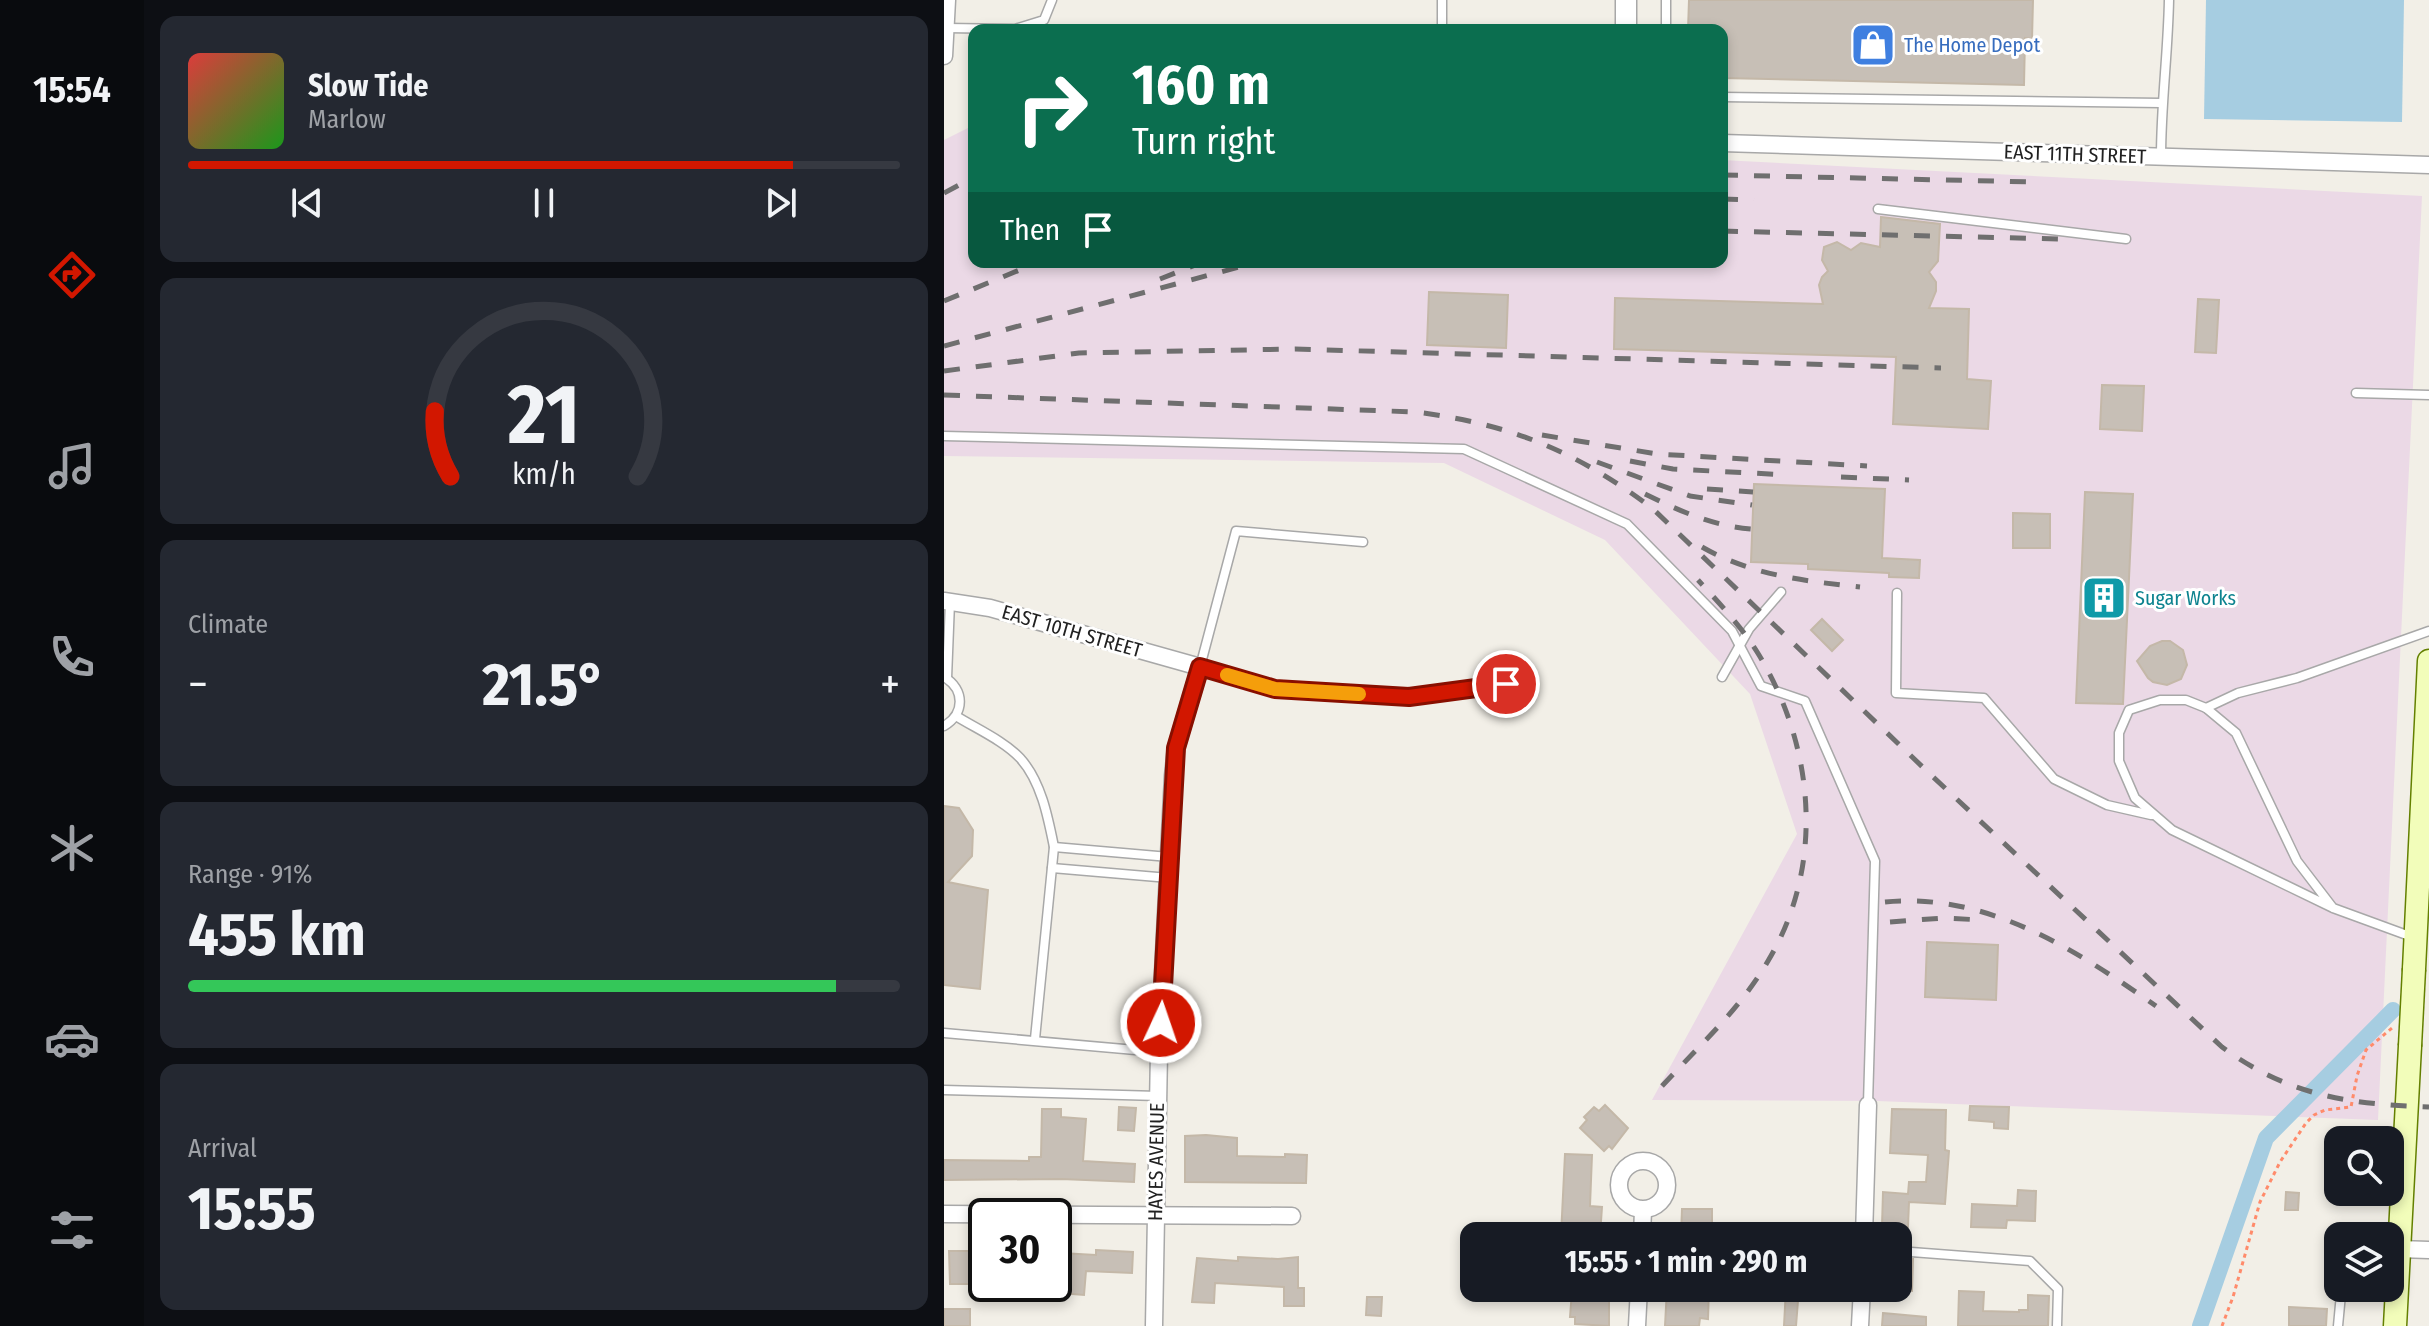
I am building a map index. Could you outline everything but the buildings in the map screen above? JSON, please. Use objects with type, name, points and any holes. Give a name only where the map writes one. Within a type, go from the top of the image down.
[{"type":"main road","points":[[2396,1222],[2410,1046],[2429,661]]},
{"type":"main road","points":[[2395,1302],[2395,1326]]},
{"type":"street","points":[[944,56],[947,0]]},
{"type":"street","points":[[1626,0],[1626,24]]},
{"type":"street","name":"EAST 11TH STREET","points":[[1728,143],[2429,165]]},
{"type":"street","name":"EAST 10TH STREET","points":[[947,601],[990,608],[1200,667]]},
{"type":"street","name":"HAYES AVENUE","points":[[1154,1326],[1159,1052],[1176,748],[1200,667]]},
{"type":"street","points":[[1864,1222],[1868,1105]]},
{"type":"street","points":[[1643,1210],[1643,1222]]},
{"type":"street","points":[[944,1214],[1292,1216]]},
{"type":"street","points":[[2404,1251],[2429,1250]]},
{"type":"street","points":[[1637,1326],[1638,1302]]},
{"type":"street","points":[[1860,1326],[1861,1302]]},
{"type":"lane","points":[[1031,24],[1044,20],[1052,0]]},
{"type":"lane","points":[[1442,0],[1442,24]]},
{"type":"lane","points":[[1666,0],[1666,24]]},
{"type":"lane","points":[[2161,157],[2161,103],[2168,51],[2169,0]]},
{"type":"lane","points":[[945,28],[968,28]]},
{"type":"lane","points":[[1728,97],[2161,103]]},
{"type":"lane","points":[[1878,209],[2126,239]]},
{"type":"lane","points":[[2356,393],[2429,395]]},
{"type":"lane","points":[[944,436],[1464,449],[1627,524],[1732,631],[1761,686],[1805,701],[1875,861],[1868,1105]]},
{"type":"lane","points":[[1363,542],[1236,531],[1200,667],[1275,689],[1409,697],[1506,684]]},
{"type":"lane","points":[[1722,677],[1739,644],[1781,592]]},
{"type":"lane","points":[[1897,593],[1896,693],[1984,698],[2054,779],[2107,805],[2155,815]]},
{"type":"lane","points":[[944,726],[960,708],[959,692],[945,678],[947,601]]},
{"type":"lane","points":[[2206,708],[2238,693],[2297,678],[2429,631]]},
{"type":"lane","points":[[2333,908],[2297,861],[2236,733],[2206,708],[2186,700],[2160,700],[2129,710],[2119,733],[2119,761],[2135,798],[2172,830],[2333,908],[2415,938]]},
{"type":"lane","points":[[956,716],[1020,758],[1038,788],[1048,817],[1054,847],[1035,1039]]},
{"type":"lane","points":[[1054,847],[1170,857]]},
{"type":"lane","points":[[1052,868],[1169,878]]},
{"type":"lane","points":[[944,1033],[1159,1052]]},
{"type":"lane","points":[[944,1090],[1158,1096]]},
{"type":"lane","points":[[1912,1252],[2030,1261],[2058,1289],[2057,1326]]},
{"type":"lane","points":[[2338,1326],[2340,1302]]},
{"type":"path","points":[[2222,1326],[2260,1202],[2275,1172],[2314,1115],[2325,1110],[2351,1107],[2366,1050],[2399,1023]]},
{"type":"shaded area","points":[[968,128],[968,268],[1728,268],[1728,160],[2422,196],[2378,1120],[1877,1101],[1652,1100],[1797,834],[1750,694],[1605,540],[1444,463],[944,456],[944,140]]},
{"type":"water","points":[[2206,0],[2404,0],[2402,122],[2204,119]]},
{"type":"waterway","points":[[2200,1326],[2266,1138],[2393,1010]]},
{"type":"railway","points":[[1728,175],[2036,182]]},
{"type":"railway","points":[[944,193],[968,180]]},
{"type":"railway","points":[[1728,199],[1754,200]]},
{"type":"railway","points":[[1728,231],[2059,239]]},
{"type":"railway","points":[[944,301],[1024,268]]},
{"type":"railway","points":[[1160,279],[1188,268]]},
{"type":"railway","points":[[944,346],[1236,268]]},
{"type":"railway","points":[[944,371],[1079,353],[1295,349],[1941,368]]},
{"type":"railway","points":[[944,395],[1416,412],[1482,424],[1541,443],[1569,456],[1652,508],[2222,1047],[2271,1077],[2320,1094],[2346,1100],[2429,1107]]},
{"type":"railway","points":[[1542,435],[1657,454],[1867,466]]},
{"type":"railway","points":[[1630,461],[1673,469],[1789,475]]},
{"type":"railway","points":[[1597,462],[1690,496],[1752,505]]},
{"type":"railway","points":[[1841,477],[1909,480]]},
{"type":"railway","points":[[1707,489],[1753,492]]},
{"type":"railway","points":[[1645,494],[1710,521],[1752,529]]},
{"type":"railway","points":[[1702,547],[1759,570],[1798,579],[1860,587]]},
{"type":"railway","points":[[1662,1086],[1732,1011],[1768,961],[1786,924],[1799,886],[1805,847],[1806,807],[1801,768],[1792,729],[1778,691],[1745,635],[1698,580]]},
{"type":"railway","points":[[1885,902],[1923,901],[1959,906],[2029,929],[2094,965],[2156,1006]]},
{"type":"railway","points":[[1890,922],[1943,918],[1982,920]]},
{"type":"slow traffic","points":[[1227,675],[1275,689],[1359,694]]},
{"type":"place","name":"The Home Depot","points":[[1873,45]]},
{"type":"place","name":"Sugar Works","points":[[2104,598]]},
{"type":"route","points":[[1161,1023],[1176,748],[1200,667],[1275,689],[1409,697],[1506,684]]}]
